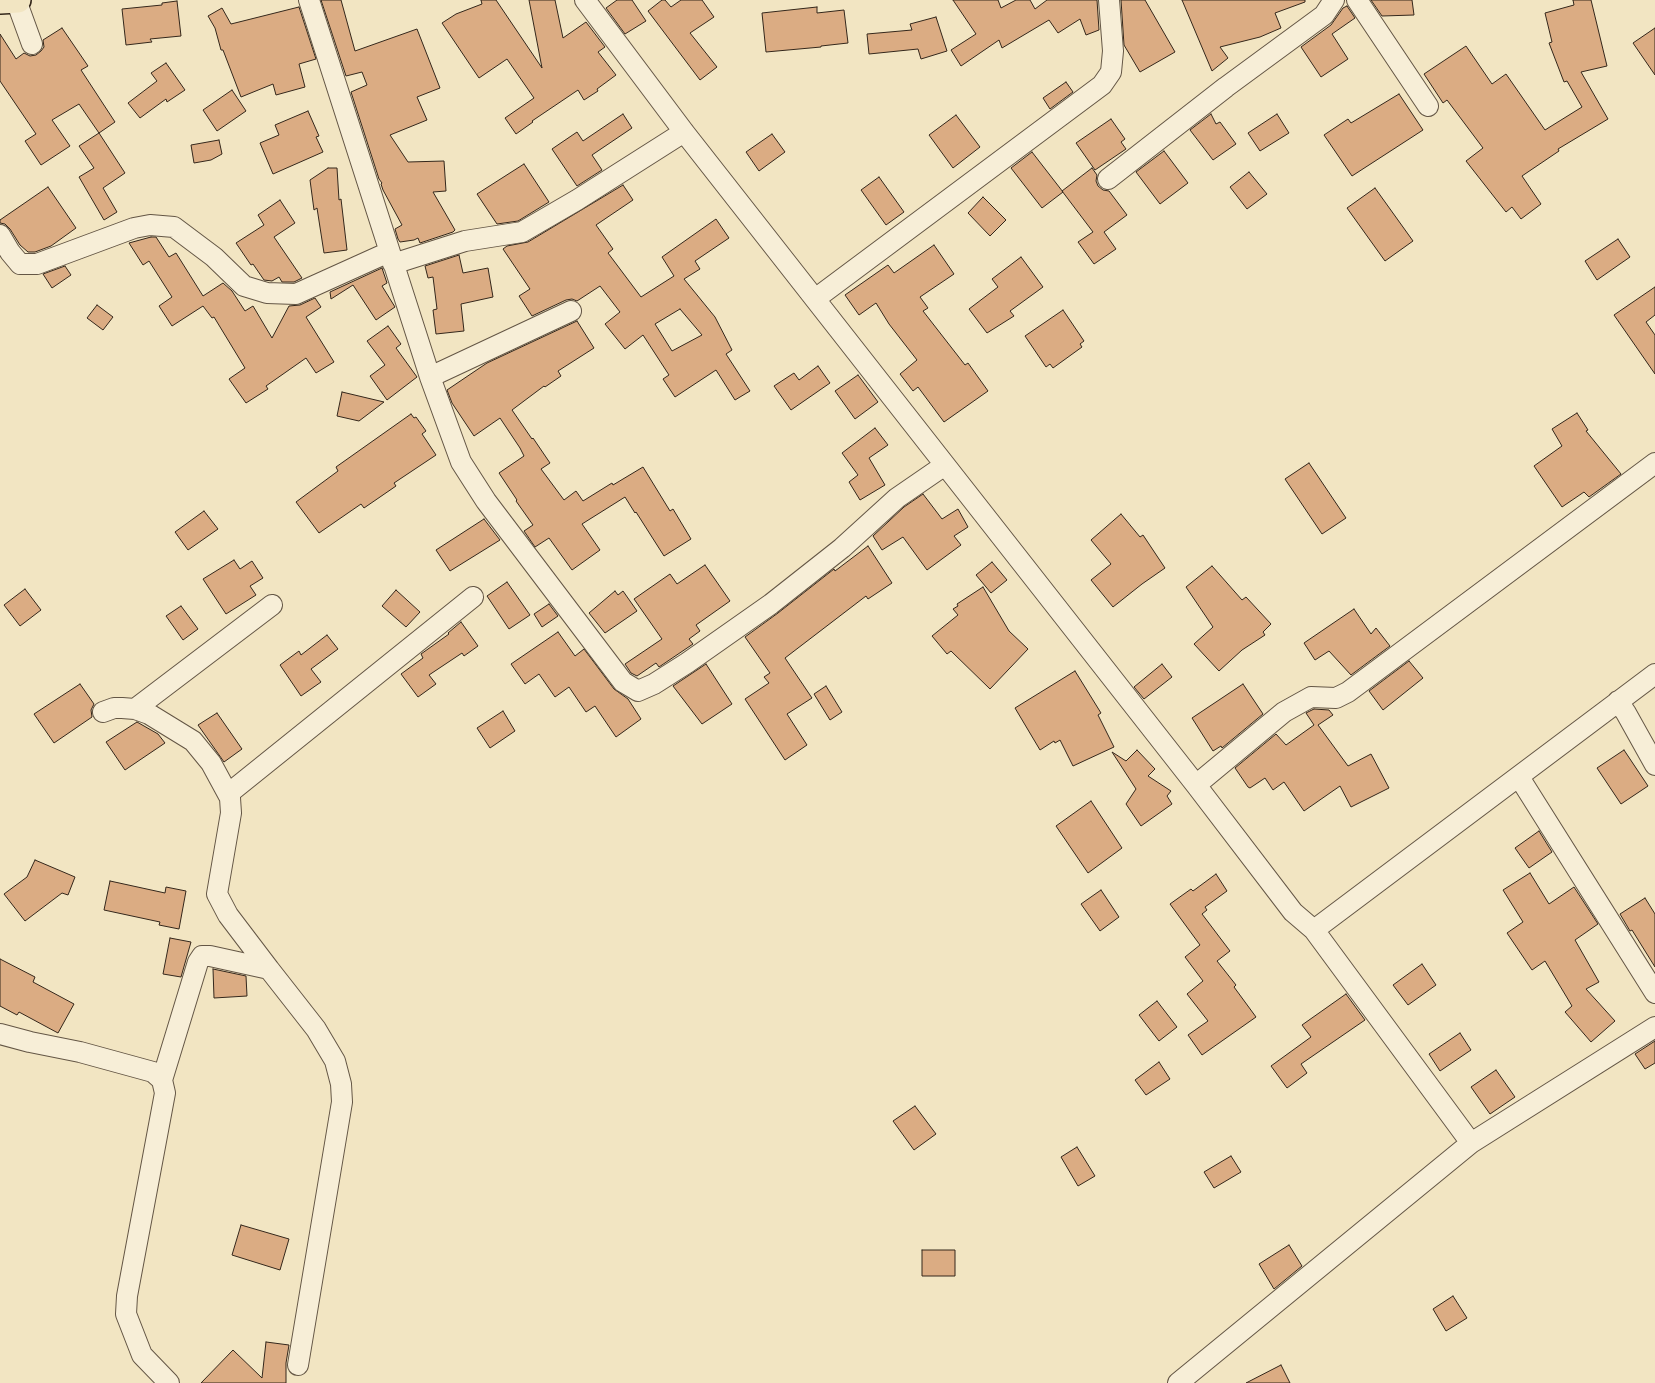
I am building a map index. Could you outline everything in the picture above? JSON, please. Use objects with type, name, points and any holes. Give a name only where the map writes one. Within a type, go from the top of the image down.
[{"type":"main road","points":[[0,1],[17,0]]},
{"type":"street","points":[[17,0],[32,44]]},
{"type":"street","points":[[309,0],[430,377],[462,462],[472,481],[623,682],[638,691],[654,684],[687,663],[771,604],[842,548],[897,498],[944,465]]},
{"type":"street","points":[[585,0],[684,132],[1196,785],[1293,912],[1314,930],[1471,1143]]},
{"type":"street","points":[[815,299],[1102,85],[1111,72],[1113,52],[1109,0]]},
{"type":"street","points":[[1108,179],[1226,87],[1324,15],[1334,0]]},
{"type":"street","points":[[1357,0],[1428,106]]},
{"type":"street","points":[[0,235],[20,264],[37,264],[134,228],[150,225],[174,228],[214,257],[244,286],[267,293],[296,294],[391,258],[465,241],[522,232],[577,200],[684,132]]},
{"type":"street","points":[[430,377],[570,311]]},
{"type":"street","points":[[1196,785],[1284,712],[1311,697],[1336,698],[1348,692],[1655,463]]},
{"type":"street","points":[[228,794],[473,597]]},
{"type":"street","points":[[135,708],[272,605]]},
{"type":"street","points":[[1314,930],[1655,674]]},
{"type":"street","points":[[1618,702],[1655,766]]},
{"type":"street","points":[[103,712],[114,708],[135,708],[149,714],[193,741],[211,763],[228,794],[231,813],[217,894],[228,915],[325,1043],[335,1060],[341,1084],[342,1102],[298,1365]]},
{"type":"street","points":[[1518,778],[1655,994]]},
{"type":"street","points":[[169,1383],[142,1355],[126,1314],[126,1296],[165,1093],[162,1080],[202,956],[210,956],[269,969]]},
{"type":"street","points":[[1178,1383],[1471,1143],[1655,1027]]},
{"type":"street","points":[[0,1034],[80,1052],[153,1072],[162,1080]]},
{"type":"building","points":[[321,0],[341,0],[355,51],[417,29],[440,88],[417,97],[427,120],[390,135],[408,162],[444,161],[446,191],[433,192],[455,230],[453,232],[420,243],[418,238],[400,242],[398,239],[395,229],[402,225],[383,190],[351,92],[367,85],[362,72],[346,76]]},
{"type":"building","points":[[481,0],[496,0],[542,68],[529,0],[555,0],[563,38],[586,22],[605,47],[598,52],[616,75],[597,89],[598,91],[584,100],[578,90],[516,134],[505,118],[534,98],[507,59],[479,78],[442,23],[456,14],[482,4]]},
{"type":"building","points":[[617,0],[632,0],[646,21],[625,34],[606,8]]},
{"type":"building","points":[[662,0],[665,0],[671,7],[681,0],[702,0],[714,17],[690,33],[717,67],[700,80],[648,11]]},
{"type":"building","points":[[953,0],[998,0],[1001,8],[1016,0],[1030,0],[1035,9],[1047,0],[1097,0],[1099,30],[1086,35],[1080,19],[1058,33],[1049,20],[1002,48],[999,40],[961,66],[951,50],[976,34]]},
{"type":"building","points":[[1121,0],[1145,0],[1175,52],[1140,72],[1124,45]]},
{"type":"building","points":[[1182,0],[1305,0],[1305,2],[1275,13],[1281,28],[1260,37],[1220,47],[1228,58],[1212,71]]},
{"type":"building","points":[[1371,0],[1412,0],[1414,15],[1382,16]]},
{"type":"building","points":[[1573,0],[1591,0],[1607,66],[1581,72],[1608,119],[1558,149],[1559,151],[1522,176],[1541,204],[1521,219],[1512,207],[1506,212],[1466,161],[1483,148],[1447,100],[1443,103],[1424,74],[1466,46],[1492,84],[1506,74],[1545,130],[1582,107],[1567,81],[1564,82],[1549,43],[1552,42],[1545,13],[1574,5]]},
{"type":"building","points":[[177,1],[181,36],[150,39],[152,42],[126,45],[122,9],[162,5],[162,3]]},
{"type":"building","points":[[1347,6],[1355,18],[1332,34],[1348,59],[1321,77],[1301,47],[1331,25],[1343,8]]},
{"type":"building","points":[[299,7],[316,59],[299,64],[305,87],[276,95],[273,84],[241,97],[223,50],[221,50],[215,28],[208,16],[222,8],[231,24]]},
{"type":"building","points":[[817,7],[817,13],[844,10],[848,43],[766,52],[762,13]]},
{"type":"building","points":[[936,17],[947,51],[921,59],[918,49],[869,54],[867,34],[912,30],[910,24]]},
{"type":"building","points":[[62,28],[88,66],[81,70],[115,122],[99,133],[79,104],[52,120],[70,146],[41,165],[25,141],[36,134],[0,81],[0,34],[16,59],[24,53],[30,56],[36,55],[44,47],[43,40]]},
{"type":"building","points":[[1655,28],[1655,75],[1633,43]]},
{"type":"building","points":[[166,63],[185,90],[167,102],[166,99],[140,118],[128,103],[157,81],[151,73]]},
{"type":"building","points":[[1066,82],[1073,92],[1050,109],[1043,98]]},
{"type":"building","points":[[232,90],[246,111],[217,131],[203,110]]},
{"type":"building","points":[[1399,94],[1423,130],[1352,176],[1324,135],[1348,119],[1351,123]]},
{"type":"building","points":[[308,111],[319,136],[316,137],[323,152],[273,174],[260,143],[279,135],[275,125]]},
{"type":"building","points":[[623,114],[632,128],[592,155],[602,170],[577,186],[552,149],[577,132],[583,141]]},
{"type":"building","points":[[1211,114],[1216,124],[1220,122],[1236,144],[1213,160],[1190,130]]},
{"type":"building","points":[[1277,114],[1289,133],[1260,151],[1248,133]]},
{"type":"building","points":[[956,115],[980,147],[953,168],[929,135]]},
{"type":"building","points":[[1111,119],[1125,139],[1121,142],[1126,149],[1095,170],[1076,143]]},
{"type":"building","points":[[99,133],[125,173],[103,188],[117,212],[104,220],[79,177],[94,168],[79,146]]},
{"type":"building","points":[[772,134],[785,152],[759,171],[746,152]]},
{"type":"building","points":[[219,140],[222,154],[211,160],[194,163],[191,145]]},
{"type":"building","points":[[1164,151],[1188,183],[1160,204],[1136,172]]},
{"type":"building","points":[[1032,152],[1063,192],[1042,208],[1011,168]]},
{"type":"building","points":[[524,164],[549,202],[518,221],[497,224],[477,194]]},
{"type":"building","points":[[328,168],[337,168],[339,200],[341,199],[347,250],[324,253],[317,208],[314,210],[310,180]]},
{"type":"building","points":[[1092,168],[1097,175],[1096,181],[1098,186],[1103,190],[1109,191],[1127,215],[1104,232],[1116,249],[1094,264],[1078,242],[1093,232],[1062,191]]},
{"type":"building","points":[[1249,172],[1267,194],[1247,209],[1230,187]]},
{"type":"building","points":[[879,177],[904,212],[886,225],[861,190]]},
{"type":"building","points":[[623,185],[633,200],[596,225],[613,249],[608,253],[641,297],[674,276],[662,257],[716,219],[729,238],[695,261],[700,269],[684,279],[715,317],[732,350],[726,354],[750,391],[735,400],[716,370],[675,397],[663,379],[669,375],[643,335],[625,349],[605,324],[620,312],[600,286],[577,301],[572,299],[566,300],[532,316],[519,296],[530,289],[503,249],[507,246],[528,242]],"holes":[[[680,309],[702,335],[672,351],[655,324]]]},
{"type":"building","points":[[48,187],[76,228],[51,246],[35,252],[28,252],[20,245],[10,229],[5,224],[0,223],[0,220]]},
{"type":"building","points":[[1375,188],[1413,241],[1385,261],[1347,208]]},
{"type":"building","points":[[983,197],[1006,220],[990,236],[968,213]]},
{"type":"building","points":[[280,200],[295,223],[274,237],[302,278],[294,282],[282,282],[279,277],[272,281],[264,280],[236,243],[264,225],[258,215]]},
{"type":"building","points":[[156,237],[169,257],[176,253],[203,296],[223,283],[232,291],[245,311],[253,306],[272,338],[289,306],[300,305],[315,298],[321,307],[306,317],[334,362],[316,373],[306,358],[266,386],[268,389],[246,403],[229,379],[245,368],[214,317],[212,318],[203,306],[172,326],[159,306],[172,297],[149,261],[143,265],[129,243]]},
{"type":"building","points":[[1618,239],[1630,257],[1597,280],[1585,261]]},
{"type":"building","points":[[934,245],[954,274],[920,297],[928,308],[923,311],[965,365],[968,363],[988,391],[944,422],[918,387],[913,391],[900,374],[917,360],[889,324],[876,303],[859,315],[845,295],[888,265],[894,273]]},
{"type":"building","points":[[459,255],[463,273],[488,268],[493,297],[461,304],[464,331],[436,334],[433,310],[437,309],[433,277],[428,278],[425,266]]},
{"type":"building","points":[[1021,257],[1043,287],[1010,311],[1014,316],[987,333],[969,309],[998,287],[992,279]]},
{"type":"building","points":[[65,266],[71,275],[52,288],[43,274]]},
{"type":"building","points":[[382,268],[387,283],[382,286],[395,307],[376,320],[353,285],[331,299],[330,292]]},
{"type":"building","points":[[1655,287],[1655,315],[1646,322],[1655,335],[1655,374],[1614,315]]},
{"type":"building","points":[[97,305],[113,317],[103,330],[87,318]]},
{"type":"building","points":[[1063,310],[1084,341],[1080,344],[1082,347],[1053,368],[1050,364],[1046,367],[1025,336]]},
{"type":"building","points":[[577,321],[594,348],[558,371],[561,376],[512,410],[550,463],[541,469],[564,500],[576,491],[583,501],[643,467],[670,511],[673,509],[691,539],[664,556],[625,497],[582,524],[600,550],[572,570],[549,538],[535,547],[524,531],[533,525],[499,473],[524,456],[520,448],[500,418],[474,436],[452,403],[447,390],[487,363]]},
{"type":"building","points":[[388,326],[401,344],[396,348],[417,377],[387,400],[370,376],[385,365],[367,341]]},
{"type":"building","points":[[818,366],[830,383],[791,410],[774,386],[794,373],[799,380]]},
{"type":"building","points":[[858,375],[878,402],[855,419],[835,391]]},
{"type":"building","points":[[342,392],[384,402],[359,421],[337,416]]},
{"type":"building","points":[[1577,413],[1588,430],[1586,431],[1621,474],[1589,497],[1584,492],[1562,507],[1534,466],[1562,446],[1552,429]]},
{"type":"building","points":[[411,414],[414,418],[416,417],[426,431],[422,434],[436,455],[394,483],[396,486],[364,508],[361,504],[319,533],[296,502],[338,471],[336,467]]},
{"type":"building","points":[[875,428],[888,445],[869,458],[885,485],[860,500],[849,482],[858,475],[842,453]]},
{"type":"building","points":[[1309,463],[1346,518],[1322,534],[1285,479]]},
{"type":"building","points":[[923,494],[942,519],[958,509],[968,527],[954,536],[961,545],[927,570],[903,537],[882,550],[873,536],[904,507]]},
{"type":"building","points":[[204,511],[218,529],[188,550],[175,532]]},
{"type":"building","points":[[1121,514],[1140,537],[1143,535],[1165,568],[1113,607],[1091,580],[1111,564],[1091,540]]},
{"type":"building","points":[[484,519],[500,540],[450,571],[436,550]]},
{"type":"building","points":[[868,546],[892,583],[868,599],[866,596],[785,658],[812,698],[787,714],[807,745],[785,760],[745,699],[769,683],[764,677],[770,673],[745,637],[834,569],[835,571]]},
{"type":"building","points":[[234,560],[240,569],[252,561],[263,578],[250,586],[256,595],[226,614],[203,579]]},
{"type":"building","points":[[992,562],[1007,580],[991,593],[976,575]]},
{"type":"building","points":[[705,565],[730,601],[696,625],[700,631],[689,639],[693,644],[659,667],[656,663],[637,676],[631,673],[625,664],[662,639],[634,599],[670,574],[677,584]]},
{"type":"building","points":[[1212,566],[1242,600],[1246,597],[1271,624],[1263,632],[1265,635],[1242,650],[1219,671],[1194,644],[1213,627],[1186,587]]},
{"type":"building","points":[[507,582],[530,615],[509,629],[487,596]]},
{"type":"building","points":[[983,587],[1009,631],[1028,649],[990,689],[951,651],[947,654],[932,636],[958,615],[953,609],[958,606],[957,604]]},
{"type":"building","points":[[25,589],[41,610],[20,626],[4,605]]},
{"type":"building","points":[[396,590],[420,612],[406,627],[382,606]]},
{"type":"building","points":[[615,591],[618,595],[623,591],[637,611],[605,633],[589,613]]},
{"type":"building","points":[[549,604],[558,616],[542,627],[534,614]]},
{"type":"building","points":[[181,606],[198,629],[183,640],[166,616]]},
{"type":"building","points":[[1354,609],[1371,634],[1376,628],[1390,646],[1351,675],[1329,651],[1315,660],[1304,643]]},
{"type":"building","points":[[461,622],[478,646],[464,656],[462,653],[429,675],[436,684],[418,697],[401,674],[423,658],[421,654],[449,634]]},
{"type":"building","points":[[558,632],[575,656],[584,649],[614,689],[628,699],[641,719],[616,737],[595,706],[586,712],[569,687],[555,697],[539,674],[525,684],[511,664]]},
{"type":"building","points":[[327,635],[338,649],[311,669],[321,682],[301,696],[280,665],[299,651],[301,655]]},
{"type":"building","points":[[1409,661],[1423,678],[1383,710],[1369,691]]},
{"type":"building","points":[[706,664],[732,704],[702,724],[673,686]]},
{"type":"building","points":[[1162,664],[1172,677],[1144,699],[1134,687]]},
{"type":"building","points":[[1075,671],[1101,713],[1098,715],[1114,747],[1073,766],[1060,740],[1055,743],[1054,741],[1040,750],[1015,708]]},
{"type":"building","points":[[80,684],[94,704],[91,710],[92,717],[54,743],[34,714]]},
{"type":"building","points":[[1243,684],[1263,714],[1222,748],[1221,746],[1213,751],[1192,718]]},
{"type":"building","points":[[826,686],[842,712],[830,720],[814,694]]},
{"type":"building","points":[[1314,709],[1329,710],[1333,715],[1318,725],[1348,766],[1371,754],[1389,788],[1351,807],[1340,786],[1304,811],[1284,782],[1273,790],[1265,778],[1250,788],[1248,787],[1235,768],[1276,734],[1286,745],[1314,725],[1306,713]]},
{"type":"building","points":[[503,711],[515,731],[490,748],[477,728]]},
{"type":"building","points":[[217,713],[242,749],[224,762],[198,725]]},
{"type":"building","points":[[137,722],[158,734],[165,743],[125,770],[106,742]]},
{"type":"building","points":[[1137,750],[1155,769],[1148,776],[1171,791],[1167,796],[1172,804],[1141,826],[1126,804],[1136,789],[1112,752],[1126,761]]},
{"type":"building","points":[[1624,750],[1648,786],[1621,804],[1597,768]]},
{"type":"building","points":[[1091,801],[1122,848],[1088,873],[1056,826]]},
{"type":"building","points":[[1539,831],[1552,852],[1529,868],[1515,848]]},
{"type":"building","points":[[35,860],[75,877],[68,895],[62,893],[25,921],[4,894],[27,877]]},
{"type":"building","points":[[1530,873],[1549,904],[1574,887],[1598,924],[1575,940],[1599,982],[1586,989],[1615,1021],[1591,1042],[1565,1012],[1572,1006],[1545,961],[1532,970],[1507,933],[1523,922],[1503,890]]},
{"type":"building","points":[[1216,874],[1227,891],[1205,907],[1207,910],[1202,914],[1230,951],[1217,961],[1236,985],[1234,987],[1256,1017],[1202,1055],[1188,1035],[1208,1021],[1187,994],[1203,981],[1185,957],[1200,945],[1170,904],[1191,889],[1193,891]]},
{"type":"building","points":[[110,881],[165,893],[166,887],[186,891],[179,929],[159,925],[160,922],[104,910]]},
{"type":"building","points":[[1101,890],[1119,917],[1100,931],[1081,904]]},
{"type":"building","points":[[1645,898],[1655,914],[1655,967],[1620,914]]},
{"type":"building","points":[[170,938],[191,942],[181,977],[163,974]]},
{"type":"building","points":[[0,959],[35,977],[33,982],[74,1004],[58,1033],[19,1012],[17,1015],[0,1006]]},
{"type":"building","points":[[1422,964],[1436,985],[1408,1005],[1393,985]]},
{"type":"building","points":[[213,969],[246,976],[247,996],[214,998]]},
{"type":"building","points":[[1346,994],[1365,1020],[1301,1064],[1307,1073],[1287,1088],[1271,1066],[1311,1037],[1302,1025]]},
{"type":"building","points":[[1157,1001],[1177,1027],[1159,1041],[1139,1015]]},
{"type":"building","points":[[1460,1033],[1471,1050],[1440,1071],[1429,1054]]},
{"type":"building","points":[[1655,1041],[1655,1063],[1645,1069],[1635,1054]]},
{"type":"building","points":[[1159,1062],[1170,1079],[1146,1095],[1135,1080]]},
{"type":"building","points":[[1496,1070],[1515,1097],[1490,1114],[1471,1087]]},
{"type":"building","points":[[915,1106],[936,1134],[914,1150],[893,1121]]},
{"type":"building","points":[[1077,1147],[1095,1176],[1078,1186],[1061,1157]]},
{"type":"building","points":[[1231,1156],[1241,1172],[1214,1188],[1204,1172]]},
{"type":"building","points":[[241,1225],[289,1239],[280,1270],[232,1255]]},
{"type":"building","points":[[1289,1245],[1302,1266],[1274,1289],[1259,1264]]},
{"type":"building","points":[[922,1250],[955,1250],[955,1276],[922,1276]]},
{"type":"building","points":[[1453,1296],[1467,1318],[1446,1331],[1433,1309]]},
{"type":"building","points":[[266,1342],[289,1345],[286,1363],[286,1383],[201,1383],[233,1350],[262,1378]]},
{"type":"building","points":[[1281,1365],[1290,1383],[1246,1383]]}]
